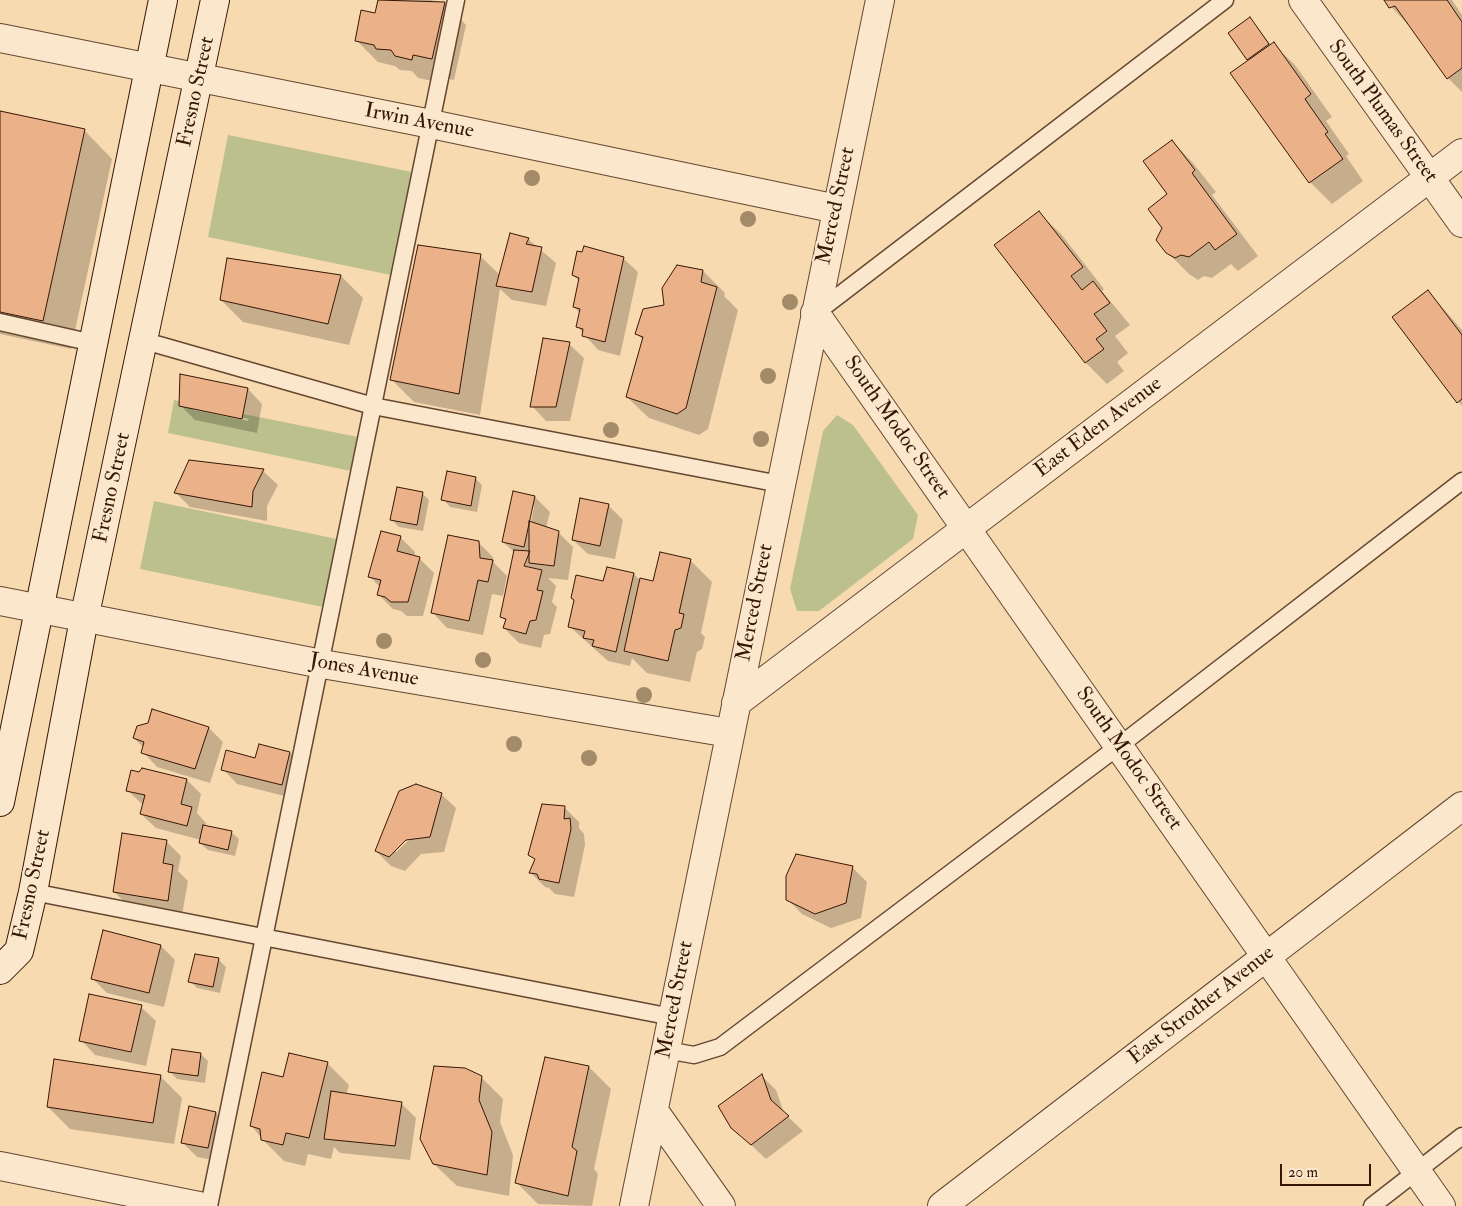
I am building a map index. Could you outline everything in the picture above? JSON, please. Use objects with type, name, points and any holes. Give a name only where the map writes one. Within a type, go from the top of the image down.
[{"type":"street","points":[[0,802],[163,0]]},
{"type":"street","name":"Fresno Street","points":[[0,970],[19,951],[33,892],[84,619],[145,342],[215,0]]},
{"type":"street","name":"Merced Street","points":[[634,1206],[880,0]]},
{"type":"street","name":"South Plumas Street","points":[[1303,0],[1462,223]]},
{"type":"street","name":"Irwin Avenue","points":[[0,38],[431,124],[837,209]]},
{"type":"street","name":"East Eden Avenue","points":[[736,703],[1462,153]]},
{"type":"street","name":"South Modoc Street","points":[[815,313],[1441,1206]]},
{"type":"street","name":"Jones Avenue","points":[[0,601],[84,619],[322,664],[729,733]]},
{"type":"street","name":"East Strother Avenue","points":[[942,1206],[1462,806]]},
{"type":"street","points":[[654,1111],[721,1206]]},
{"type":"street","points":[[0,1166],[199,1206]]},
{"type":"lane","points":[[209,1206],[322,664],[456,0]]},
{"type":"lane","points":[[815,313],[1225,0]]},
{"type":"lane","points":[[0,322],[93,343]]},
{"type":"lane","points":[[145,342],[373,406],[780,484]]},
{"type":"lane","points":[[666,1050],[694,1055],[720,1047],[1119,746],[1462,481]]},
{"type":"lane","points":[[33,892],[264,939],[672,1017]]},
{"type":"lane","points":[[1372,1206],[1462,1136]]},
{"type":"green space","points":[[228,135],[412,172],[391,275],[208,237]]},
{"type":"green space","points":[[174,400],[358,437],[351,471],[168,433]]},
{"type":"green space","points":[[837,415],[853,425],[918,515],[913,539],[819,611],[797,611],[790,589],[823,431]]},
{"type":"green space","points":[[154,501],[337,539],[323,607],[140,569]]},
{"type":"building","points":[[378,0],[445,2],[432,59],[413,55],[412,60],[395,56],[391,50],[376,49],[374,45],[355,41],[361,10],[375,13]]},
{"type":"building","points":[[1384,0],[1447,0],[1462,22],[1462,68],[1447,79],[1395,6],[1389,8]]},
{"type":"building","points":[[1250,17],[1269,44],[1247,60],[1228,33]]},
{"type":"building","points":[[1274,42],[1311,94],[1305,99],[1328,132],[1325,134],[1343,159],[1309,183],[1230,73]]},
{"type":"building","points":[[0,111],[85,129],[43,321],[0,312]]},
{"type":"building","points":[[1172,140],[1195,170],[1192,173],[1237,234],[1215,250],[1209,242],[1189,257],[1181,255],[1175,258],[1166,253],[1156,240],[1162,228],[1148,209],[1167,194],[1143,161]]},
{"type":"building","points":[[1039,211],[1083,267],[1071,276],[1082,290],[1093,281],[1110,303],[1094,314],[1107,331],[1096,339],[1104,349],[1085,363],[994,245]]},
{"type":"building","points":[[510,233],[529,238],[526,244],[542,247],[532,292],[496,286]]},
{"type":"building","points":[[418,245],[481,254],[459,394],[390,380]]},
{"type":"building","points":[[584,246],[624,257],[605,342],[582,336],[583,329],[576,327],[580,309],[573,307],[579,278],[572,275],[577,251],[582,252]]},
{"type":"building","points":[[227,258],[341,275],[328,324],[220,300]]},
{"type":"building","points":[[677,265],[703,270],[701,282],[717,287],[686,408],[677,414],[626,397],[643,337],[635,334],[643,309],[664,305],[662,288]]},
{"type":"building","points":[[1428,290],[1462,335],[1462,399],[1457,403],[1392,317]]},
{"type":"building","points":[[543,338],[570,342],[556,407],[530,407]]},
{"type":"building","points":[[180,374],[248,388],[242,419],[179,406]]},
{"type":"building","points":[[189,460],[264,469],[253,491],[252,507],[174,493]]},
{"type":"building","points":[[447,471],[476,477],[471,506],[441,500]]},
{"type":"building","points":[[397,487],[423,492],[417,525],[390,520]]},
{"type":"building","points":[[513,491],[535,496],[524,547],[502,542]]},
{"type":"building","points":[[580,498],[609,504],[600,546],[572,540]]},
{"type":"building","points":[[529,521],[559,531],[554,566],[529,563]]},
{"type":"building","points":[[381,531],[401,536],[397,551],[420,557],[408,602],[391,602],[385,597],[377,595],[381,580],[368,577]]},
{"type":"building","points":[[448,535],[479,541],[480,558],[493,560],[488,582],[478,580],[469,621],[431,613]]},
{"type":"building","points":[[514,550],[530,551],[524,566],[542,570],[537,590],[543,591],[536,620],[530,621],[526,634],[503,628],[506,619],[500,617]]},
{"type":"building","points":[[660,552],[691,559],[679,613],[684,614],[681,628],[675,630],[668,661],[624,651],[640,578],[653,581]]},
{"type":"building","points":[[607,567],[634,573],[616,652],[592,646],[594,640],[583,638],[585,631],[568,627],[574,600],[571,598],[576,575],[603,581]]},
{"type":"building","points":[[152,709],[209,727],[195,769],[141,753],[144,742],[133,738],[137,726],[148,723]]},
{"type":"building","points":[[259,744],[290,752],[282,785],[221,770],[226,750],[255,758]]},
{"type":"building","points":[[142,768],[187,779],[181,804],[192,807],[187,826],[140,814],[145,795],[126,791],[131,770],[139,772]]},
{"type":"building","points":[[416,784],[442,793],[430,837],[406,840],[389,857],[375,851],[399,791]]},
{"type":"building","points":[[542,804],[565,806],[564,819],[570,818],[571,829],[559,883],[539,879],[537,874],[529,873],[535,859],[528,855]]},
{"type":"building","points":[[203,825],[232,831],[228,850],[199,843]]},
{"type":"building","points":[[122,833],[167,840],[163,863],[173,865],[168,901],[113,892]]},
{"type":"building","points":[[796,854],[853,866],[846,903],[815,914],[786,900],[786,876]]},
{"type":"building","points":[[103,930],[161,945],[149,993],[91,979]]},
{"type":"building","points":[[195,954],[219,958],[213,987],[188,982]]},
{"type":"building","points":[[89,994],[142,1005],[131,1052],[79,1041]]},
{"type":"building","points":[[172,1049],[201,1053],[198,1076],[168,1072]]},
{"type":"building","points":[[289,1053],[328,1062],[309,1138],[286,1133],[283,1145],[261,1140],[260,1129],[250,1126],[262,1072],[283,1077]]},
{"type":"building","points":[[545,1057],[589,1066],[572,1147],[577,1151],[568,1196],[515,1183]]},
{"type":"building","points":[[54,1059],[161,1075],[153,1123],[47,1107]]},
{"type":"building","points":[[434,1066],[465,1068],[482,1076],[479,1100],[492,1132],[487,1175],[433,1164],[420,1139]]},
{"type":"building","points":[[762,1074],[771,1100],[789,1116],[751,1145],[731,1128],[718,1106]]},
{"type":"building","points":[[331,1091],[402,1102],[395,1146],[324,1139]]},
{"type":"building","points":[[189,1106],[216,1112],[208,1148],[181,1143]]}]
